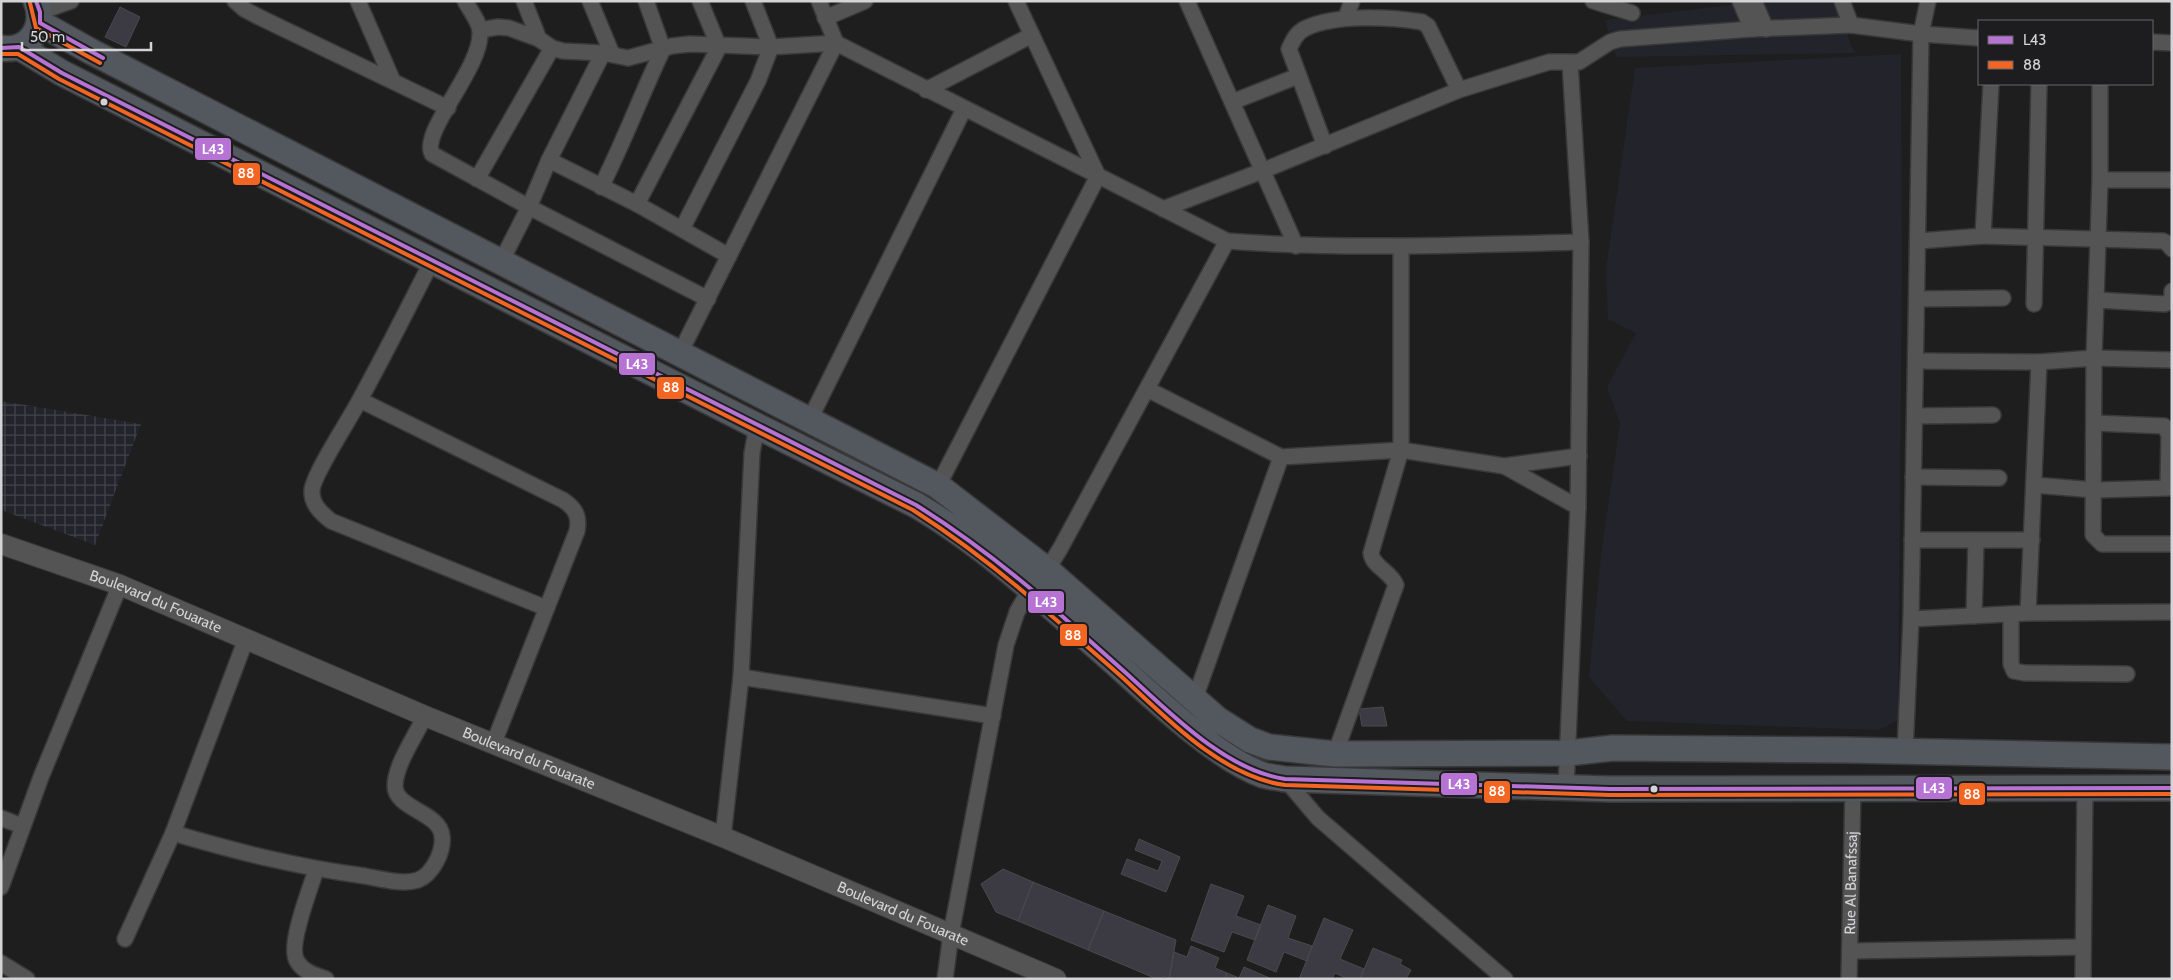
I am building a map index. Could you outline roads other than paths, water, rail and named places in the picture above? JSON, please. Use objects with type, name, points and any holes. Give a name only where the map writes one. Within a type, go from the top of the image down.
[{"type":"main road","points":[[10,48],[29,42],[36,34],[38,12]]},
{"type":"main road","points":[[38,12],[76,44],[938,486],[1047,570],[1217,720],[1269,748],[1335,754],[1568,753],[1613,748],[1905,751],[2172,757]]},
{"type":"main road","points":[[10,48],[924,510],[941,520],[1030,589],[1165,708],[1230,758],[1262,774],[1285,780],[1610,789],[1853,787],[2172,788]]},
{"type":"street","points":[[38,12],[71,1]]},
{"type":"street","points":[[235,1],[244,9],[259,17],[392,79],[448,108]]},
{"type":"street","points":[[358,1],[392,79]]},
{"type":"street","points":[[465,1],[480,30],[479,44],[473,63],[435,128],[429,144],[430,149],[439,159],[708,298]]},
{"type":"street","points":[[524,1],[539,39]]},
{"type":"street","points":[[500,262],[529,207],[549,160],[607,54],[590,1]]},
{"type":"street","points":[[601,187],[615,160],[663,49],[646,1]]},
{"type":"street","points":[[700,1],[719,47]]},
{"type":"street","points":[[682,229],[758,80],[771,48],[753,1]]},
{"type":"street","points":[[819,1],[836,43]]},
{"type":"street","points":[[825,18],[865,1]]},
{"type":"street","points":[[1016,1],[1098,176]]},
{"type":"street","points":[[1187,1],[1296,246]]},
{"type":"street","points":[[1346,18],[1352,1]]},
{"type":"street","points":[[1593,1],[1630,7],[1641,37]]},
{"type":"street","points":[[1740,1],[1759,29]]},
{"type":"street","points":[[1754,1],[1759,29]]},
{"type":"street","points":[[1842,1],[1851,25]]},
{"type":"street","points":[[1905,751],[1911,619],[1921,34],[1928,1]]},
{"type":"street","points":[[1325,146],[1289,48],[1297,34],[1306,28],[1346,18],[1422,22],[1428,26],[1459,90]]},
{"type":"street","points":[[1163,209],[1325,146],[1459,90],[1549,62],[1579,62],[1610,42],[1620,39],[1759,29],[1851,25],[1921,34],[1978,38]]},
{"type":"street","points":[[480,30],[498,27],[509,28],[539,39],[552,48],[572,52],[635,57],[690,44],[719,47],[771,48],[836,43],[1227,241],[1296,246],[1400,247],[1581,242]]},
{"type":"street","points":[[926,90],[1032,35]]},
{"type":"street","points":[[2153,42],[2172,43]]},
{"type":"street","points":[[680,353],[836,43]]},
{"type":"street","points":[[637,204],[719,47]]},
{"type":"street","points":[[477,178],[552,48]]},
{"type":"street","points":[[1566,787],[1578,507],[1581,242],[1570,63]]},
{"type":"street","points":[[1232,102],[1298,76]]},
{"type":"street","points":[[1983,236],[1991,85]]},
{"type":"street","points":[[2034,304],[2039,85]]},
{"type":"street","points":[[2100,85],[2099,240],[2094,358],[2095,490],[2093,535],[2102,544],[2172,544]]},
{"type":"street","points":[[810,419],[964,109]]},
{"type":"street","points":[[549,160],[637,204],[729,256]]},
{"type":"street","points":[[938,486],[1098,176]]},
{"type":"street","points":[[2100,180],[2172,180]]},
{"type":"street","points":[[1918,241],[1983,236],[2163,241],[2172,249]]},
{"type":"street","points":[[945,979],[951,934],[1006,645],[1018,612],[1030,589],[1047,570],[1227,241]]},
{"type":"street","points":[[1335,754],[1396,585],[1393,579],[1374,560],[1371,552],[1401,450],[1400,247]]},
{"type":"street","points":[[432,261],[312,489],[312,500],[322,514],[331,521],[546,608]]},
{"type":"street","points":[[2097,300],[2165,304],[2172,299],[2172,291]]},
{"type":"street","points":[[1917,298],[2003,298]]},
{"type":"street","points":[[1916,361],[2039,362],[2094,358],[2172,360]]},
{"type":"street","points":[[2028,613],[2039,362]]},
{"type":"street","points":[[1147,389],[1282,457],[1401,450],[1504,466],[1579,456]]},
{"type":"street","points":[[360,400],[571,505],[577,513],[579,522],[577,531],[493,744]]},
{"type":"street","points":[[1915,416],[1993,415]]},
{"type":"street","points":[[2034,485],[2095,490],[2168,488],[2169,435],[2164,426],[2159,424],[2094,423]]},
{"type":"street","points":[[723,837],[740,677],[752,453],[757,426]]},
{"type":"street","points":[[1194,701],[1282,457]]},
{"type":"street","points":[[1504,466],[1578,507]]},
{"type":"street","points":[[1914,477],[1999,478]]},
{"type":"street","points":[[1912,540],[2032,540]]},
{"type":"street","points":[[1974,616],[1976,540]]},
{"type":"street","name":"Boulevard du Fouarate","points":[[1,544],[120,585],[425,716],[723,837],[1056,979]]},
{"type":"street","points":[[1,887],[22,826],[120,585]]},
{"type":"street","points":[[1911,619],[2028,613],[2172,612]]},
{"type":"street","points":[[2011,614],[2011,664],[2014,671],[2024,674],[2127,674]]},
{"type":"street","points":[[125,939],[173,833],[246,639]]},
{"type":"street","points":[[740,677],[993,716]]},
{"type":"street","points":[[173,833],[247,854],[316,870],[411,881],[425,876],[434,866],[442,846],[440,830],[435,822],[401,799],[396,792],[395,784],[401,764],[425,716]]},
{"type":"street","points":[[1285,780],[1318,818],[1505,979]]},
{"type":"street","name":"Rue Al Banafssaj","points":[[1849,979],[1853,787]]},
{"type":"street","points":[[2083,979],[2085,788]]},
{"type":"street","points":[[1,818],[22,826]]},
{"type":"street","points":[[316,870],[299,927],[294,954],[296,961],[306,972],[326,979]]},
{"type":"street","points":[[1850,951],[2083,947]]},
{"type":"street","points":[[1,963],[27,979]]}]
